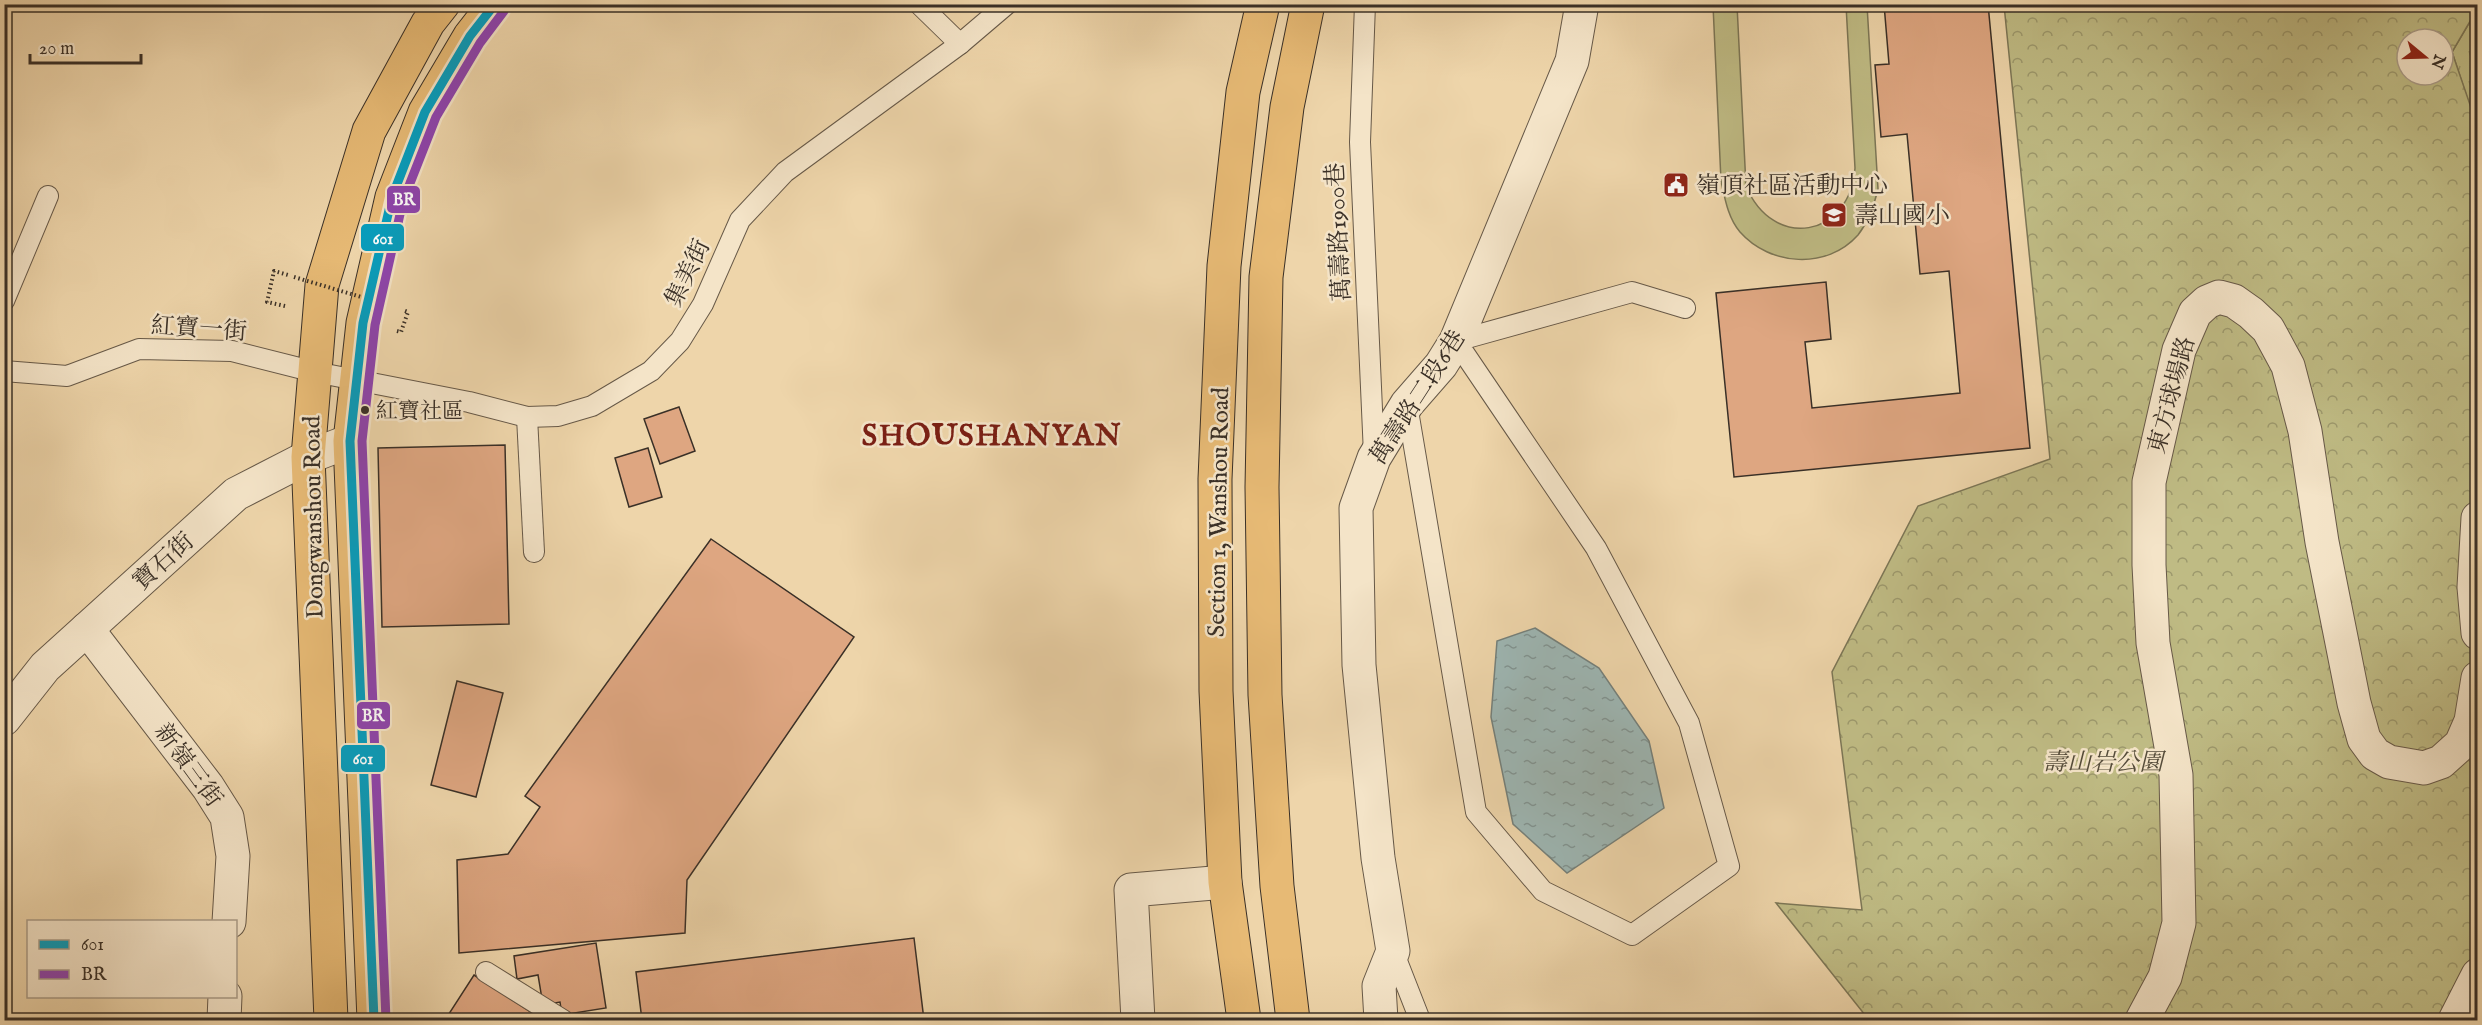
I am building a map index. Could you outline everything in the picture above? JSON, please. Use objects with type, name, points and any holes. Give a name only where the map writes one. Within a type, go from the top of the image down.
[{"type":"main road","name":"Dongwanshou Road","points":[[331,1020],[308,457],[322,285],[369,131],[428,23],[443,4]]},
{"type":"main road","name":"Dongwanshou Road","points":[[374,1020],[350,441],[356,381],[365,306],[396,186],[425,112],[470,36],[495,4]]},
{"type":"main road","name":"Section 1, Wanshou Road","points":[[1244,1020],[1225,882],[1216,691],[1215,479],[1224,266],[1244,92],[1263,4]]},
{"type":"main road","name":"Section 1, Wanshou Road","points":[[1293,1020],[1276,886],[1266,707],[1262,487],[1266,277],[1287,107],[1308,4]]},
{"type":"street","name":"萬壽路二段6巷","points":[[1393,951],[1378,858],[1359,665],[1356,508],[1374,458],[1407,404],[1441,365],[1456,341],[1572,61],[1582,4]]},
{"type":"street","name":"東方球場路","points":[[2142,1020],[2165,977],[2180,923],[2176,775],[2153,643],[2149,565],[2150,482],[2179,350],[2195,313],[2207,302],[2219,297],[2234,301],[2251,313],[2268,329],[2288,366],[2305,431],[2322,542],[2354,704],[2364,739],[2375,754],[2389,762],[2424,768],[2441,762],[2461,744],[2471,721],[2478,678]]},
{"type":"street","name":"寶石街","points":[[4,719],[45,667],[236,494],[308,457],[350,441]]},
{"type":"street","points":[[2478,518],[2475,527],[2478,633]]},
{"type":"street","name":"新嶺三街","points":[[87,629],[208,787],[226,817],[233,856],[229,920]]},
{"type":"street","points":[[1138,1020],[1131,890],[1225,882]]},
{"type":"street","points":[[1381,1020],[1379,986],[1393,951]]},
{"type":"street","points":[[2455,1020],[2478,975]]},
{"type":"street","points":[[224,1020],[225,998]]},
{"type":"lane","points":[[919,4],[960,44]]},
{"type":"lane","name":"集美街","points":[[356,381],[469,402],[527,417],[558,416],[592,406],[651,371],[680,341],[703,304],[740,220],[785,172],[960,44],[1007,4]]},
{"type":"lane","name":"萬壽路1900巷","points":[[1365,4],[1360,142],[1374,458]]},
{"type":"lane","points":[[4,302],[48,196]]},
{"type":"lane","points":[[1407,404],[1476,812],[1543,891],[1632,935],[1729,866],[1689,723],[1596,548],[1456,341],[1632,292],[1685,308]]},
{"type":"lane","name":"紅寶一街","points":[[4,371],[67,376],[139,349],[232,351],[356,381]]},
{"type":"lane","points":[[527,417],[534,552]]},
{"type":"lane","points":[[1393,951],[1420,1020]]},
{"type":"lane","points":[[486,972],[563,1020]]},
{"type":"path","points":[[294,277],[388,305]]},
{"type":"green space","points":[[1713,5],[1737,5],[1746,186],[1758,207],[1774,220],[1791,227],[1809,228],[1825,222],[1840,209],[1850,192],[1855,168],[1846,5],[1867,5],[1878,189],[1871,213],[1862,230],[1845,246],[1831,254],[1799,259],[1767,252],[1752,243],[1740,232],[1733,221],[1721,181]]},
{"type":"green space","name":"壽山岩公園","points":[[2004,5],[2477,5],[2477,17],[2472,18],[2455,47],[2455,27],[2395,27],[2395,87],[2455,87],[2455,61],[2478,128],[2477,1020],[1869,1020],[1776,903],[1862,910],[1832,672],[1918,506],[2050,459]]},
{"type":"green space","points":[[2477,17],[2477,128],[2455,61],[2455,47],[2472,18]]},
{"type":"water","points":[[1535,628],[1599,668],[1649,741],[1664,808],[1567,873],[1513,824],[1491,717],[1497,641]]},
{"type":"building","points":[[1884,4],[1988,4],[2030,448],[1734,477],[1716,293],[1826,282],[1831,339],[1805,342],[1812,408],[1960,393],[1949,271],[1920,274],[1907,134],[1881,137],[1875,65],[1889,64]]},
{"type":"building","points":[[679,407],[695,451],[660,464],[644,419]]},
{"type":"building","points":[[505,445],[509,624],[382,627],[378,448]]},
{"type":"building","points":[[648,448],[662,497],[629,507],[615,458]]},
{"type":"building","points":[[711,539],[854,637],[687,880],[685,933],[459,953],[457,860],[508,854],[540,807],[525,796]]},
{"type":"building","points":[[457,681],[503,693],[476,797],[431,785]]},
{"type":"building","points":[[914,938],[924,1020],[642,1020],[636,972]]},
{"type":"building","points":[[596,943],[606,1008],[562,1015],[560,1002],[543,1005],[538,975],[517,979],[514,956]]},
{"type":"building","points":[[474,975],[543,1020],[445,1020]]},
{"type":"transit line","name":"601","points":[[374,1020],[350,441],[363,323],[392,197],[425,112],[470,36],[495,4]]},
{"type":"transit line","name":"BR","points":[[386,1020],[362,441],[375,325],[403,201],[436,117],[480,43],[504,11]]},
{"type":"place","name":"嶺頂社區活動中心","points":[[1676,185]]},
{"type":"place","name":"壽山國小","points":[[1834,215]]},
{"type":"place","name":"紅寶社區","points":[[365,410]]},
{"type":"district","name":"SHOUSHANYAN","points":[[992,435]]}]
